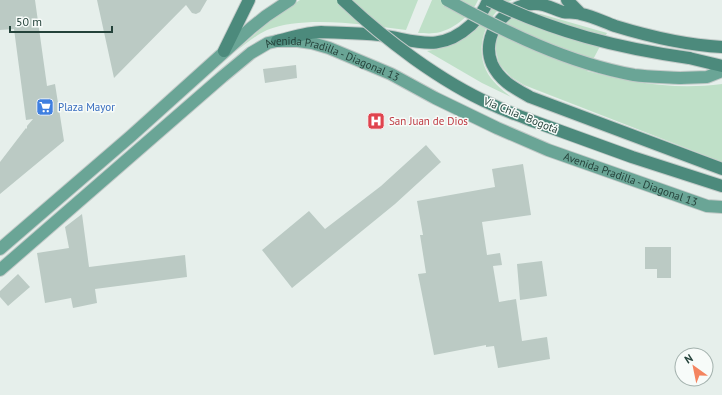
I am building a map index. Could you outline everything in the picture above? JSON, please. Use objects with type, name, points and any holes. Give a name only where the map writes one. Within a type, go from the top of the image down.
[{"type":"highway","points":[[224,51],[249,0]]},
{"type":"highway","name":"Vía Chía - Bogotá","points":[[343,0],[390,40],[457,86],[492,105],[632,157],[722,186]]},
{"type":"highway","points":[[277,41],[319,32],[381,36],[422,43],[437,42],[454,37],[464,31],[478,18],[489,0],[540,22],[576,35],[621,47],[689,58],[722,66]]},
{"type":"highway","points":[[567,0],[581,14]]},
{"type":"highway","points":[[722,47],[677,43],[613,25],[581,14],[564,12],[543,4],[524,5],[506,14],[499,20],[490,39],[491,61],[497,73],[505,82],[530,96],[722,169]]},
{"type":"main road","points":[[0,249],[131,136],[224,51],[266,16],[290,0]]},
{"type":"main road","points":[[447,0],[546,49],[568,57],[635,75],[680,78],[707,77],[722,71]]},
{"type":"main road","name":"Avenida Pradilla - Diagonal 13","points":[[0,270],[245,58],[259,48],[277,41],[298,41],[329,48],[391,74],[442,102],[548,150],[707,206],[722,207]]},
{"type":"green space","points":[[300,0],[418,0],[406,30],[336,22],[282,25],[267,30],[236,51],[275,16]]},
{"type":"green space","points":[[432,0],[478,0],[466,17],[447,30],[441,32],[418,33]]},
{"type":"green space","points":[[496,0],[512,0],[496,12],[490,20],[483,40],[483,60],[486,70],[494,82],[511,97],[482,83],[427,51],[451,45],[469,35],[483,21]]},
{"type":"green space","points":[[525,13],[541,14],[607,33],[587,71],[621,79],[671,86],[705,86],[722,84],[722,162],[524,85],[511,77],[499,64],[496,51],[496,42],[499,34],[510,19]]},
{"type":"building","name":"Plaza Mayor","points":[[0,0],[35,0],[47,86],[55,84],[64,141],[0,194],[0,162],[26,128],[27,129],[27,126],[33,119],[26,120],[14,29],[0,30]]},
{"type":"building","points":[[97,0],[207,0],[200,12],[196,14],[192,13],[186,5],[114,78]]},
{"type":"building","points":[[296,65],[297,78],[265,83],[263,69]]},
{"type":"building","points":[[426,145],[441,162],[395,204],[292,288],[262,250],[309,211],[325,229],[381,186]]},
{"type":"building","points":[[523,164],[531,215],[482,222],[487,255],[500,253],[502,265],[493,266],[499,302],[516,299],[522,341],[547,337],[550,359],[498,368],[494,346],[486,347],[486,345],[434,355],[418,274],[426,273],[420,235],[423,235],[417,201],[495,187],[492,169]]},
{"type":"building","points":[[82,214],[89,267],[185,255],[187,277],[95,289],[97,303],[73,308],[71,298],[45,303],[37,253],[69,248],[65,227]]},
{"type":"building","points":[[645,247],[671,247],[671,278],[657,278],[657,269],[645,269]]},
{"type":"building","points":[[542,261],[547,296],[520,300],[517,264]]},
{"type":"building","points":[[18,274],[30,287],[8,306],[0,297],[0,291]]},
{"type":"place","name":"Plaza Mayor","points":[[45,107]]},
{"type":"place","name":"San Juan de Dios","points":[[376,121]]}]
